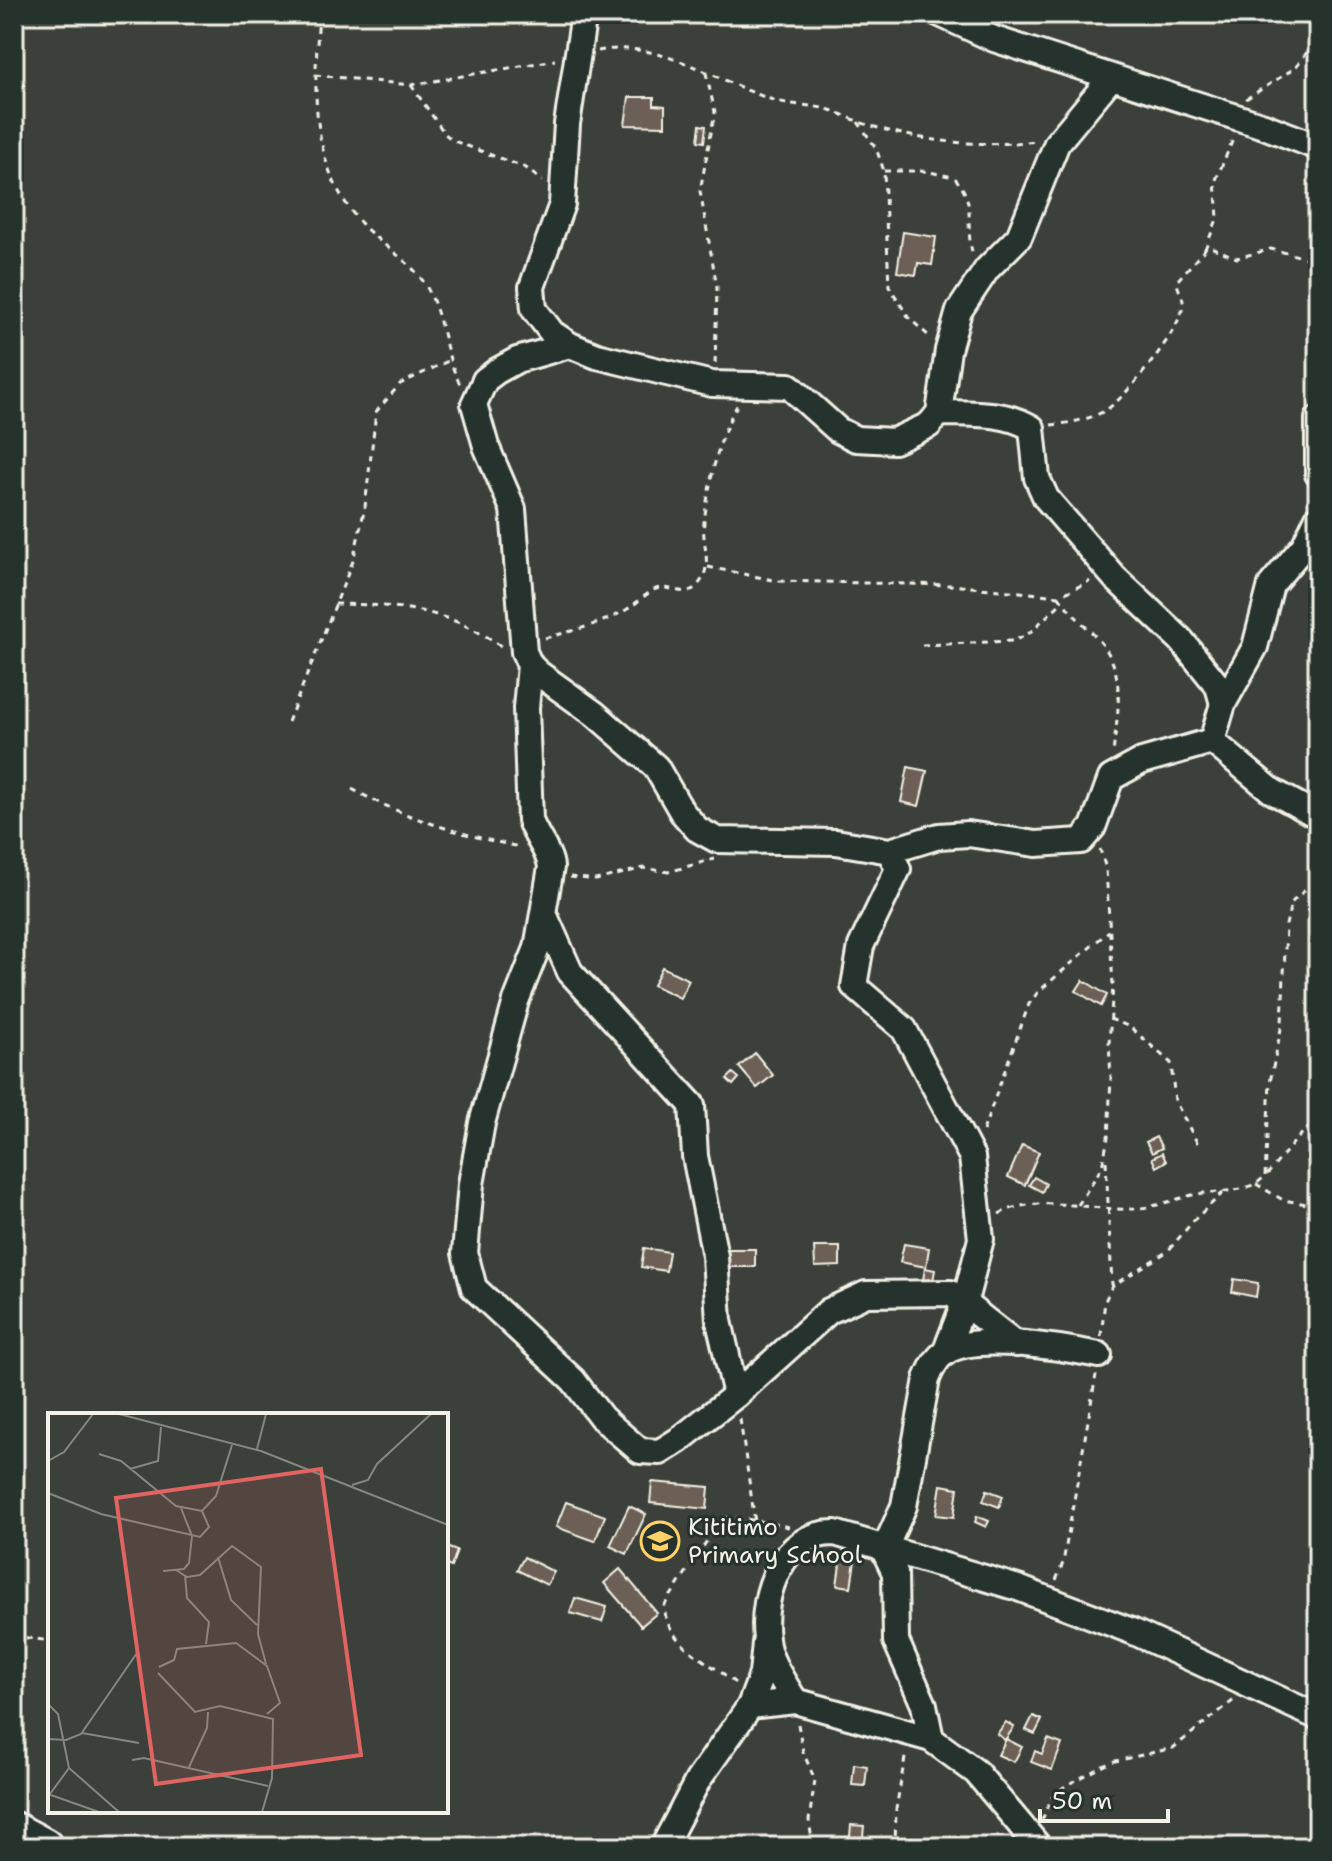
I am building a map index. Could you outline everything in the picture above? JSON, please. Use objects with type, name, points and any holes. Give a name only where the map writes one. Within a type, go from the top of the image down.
[{"type":"highway","points":[[14,1831],[44,1847]]},
{"type":"street","points":[[584,14],[567,124],[562,204],[538,267],[532,300],[540,320],[570,345],[597,356],[712,384],[754,388],[789,386],[838,430],[866,441],[894,441],[917,434],[939,413],[948,350],[959,311],[980,278],[1026,225],[1057,143],[1110,79]]},
{"type":"street","points":[[940,14],[994,39],[1318,147]]},
{"type":"street","points":[[570,345],[517,360],[497,371],[485,380],[474,404],[486,446],[513,509],[526,656],[530,820],[547,855],[545,916],[506,1035],[478,1144],[465,1253],[474,1288],[573,1380],[602,1418],[640,1451],[660,1452],[736,1395],[819,1320],[847,1301],[866,1294],[951,1293],[1016,1344]]},
{"type":"street","points":[[939,413],[989,415],[1022,422],[1032,428],[1039,488],[1115,578],[1181,640],[1218,686],[1223,704]]},
{"type":"street","points":[[1318,419],[1318,474]]},
{"type":"street","points":[[1212,741],[1223,704],[1255,647],[1271,585],[1304,546],[1318,517]]},
{"type":"street","points":[[526,656],[656,767],[682,812],[697,829],[717,840],[738,843],[793,839],[868,845],[890,851],[954,835],[1036,844],[1081,841],[1093,827],[1111,778],[1142,761],[1212,741]]},
{"type":"street","points":[[1212,741],[1272,791],[1318,816]]},
{"type":"street","points":[[890,851],[898,869],[861,946],[854,986],[904,1029],[972,1157],[981,1239],[965,1301],[945,1353]]},
{"type":"street","points":[[545,916],[570,972],[692,1105],[695,1156],[717,1270],[719,1321],[736,1395]]},
{"type":"street","points":[[884,1550],[904,1506],[927,1379],[933,1364],[945,1353],[961,1346],[1016,1344],[1099,1355]]},
{"type":"street","points":[[663,1847],[698,1780],[750,1706],[762,1674],[765,1614],[777,1569],[793,1550],[817,1533],[835,1533],[1018,1588],[1047,1602],[1134,1632],[1318,1717]]},
{"type":"street","points":[[884,1550],[895,1573],[896,1641],[924,1705],[920,1735]]},
{"type":"street","points":[[766,1641],[773,1663],[795,1701]]},
{"type":"street","points":[[750,1706],[795,1701],[920,1735],[976,1772],[1038,1845]]},
{"type":"path","points":[[319,14],[315,75],[319,129],[331,181],[360,222],[423,281],[433,304],[448,361],[474,404]]},
{"type":"path","points":[[1032,428],[1088,418],[1107,410],[1122,396],[1177,324],[1183,306],[1177,281],[1205,249],[1219,208],[1215,182],[1232,116],[1295,68],[1318,38]]},
{"type":"path","points":[[315,75],[411,85],[453,81],[616,48],[645,49],[782,103],[819,107],[858,122],[958,145],[1057,143]]},
{"type":"path","points":[[706,73],[715,112],[700,191],[717,287],[718,341],[712,384]]},
{"type":"path","points":[[411,85],[445,134],[526,168],[562,204]]},
{"type":"path","points":[[858,122],[876,148],[884,171],[889,286],[909,318],[948,350]]},
{"type":"path","points":[[884,171],[924,171],[954,177],[971,203],[967,231],[980,278]]},
{"type":"path","points":[[1205,249],[1213,248],[1237,258],[1265,248],[1318,261]]},
{"type":"path","points":[[288,722],[360,532],[376,412],[400,384],[448,361]]},
{"type":"path","points":[[335,604],[395,606],[438,614],[469,625],[526,656],[625,611],[656,589],[694,589],[708,567],[704,522],[722,440],[736,406],[754,388]]},
{"type":"path","points":[[708,567],[778,581],[951,585],[1059,596],[1089,581],[1115,578]]},
{"type":"path","points":[[1059,596],[1100,641],[1118,678],[1120,698],[1111,778]]},
{"type":"path","points":[[922,645],[1013,641],[1027,635],[1062,602]]},
{"type":"path","points":[[352,789],[395,810],[478,840],[547,855],[563,873],[585,881],[644,868],[668,872],[687,869],[724,855],[738,843]]},
{"type":"path","points":[[1047,1602],[1063,1563],[1099,1355],[1105,1301],[1112,1286],[1105,1207],[1113,985],[1106,869],[1093,827]]},
{"type":"path","points":[[1265,1177],[1270,1082],[1282,1024],[1286,925],[1291,903],[1318,878]]},
{"type":"path","points":[[972,1157],[1029,1004],[1038,992],[1109,931]]},
{"type":"path","points":[[1110,1019],[1130,1027],[1171,1063],[1175,1101],[1200,1148]]},
{"type":"path","points":[[981,1239],[999,1214],[1015,1206],[1145,1208],[1256,1184],[1300,1132],[1318,1121]]},
{"type":"path","points":[[1078,1205],[1106,1157]]},
{"type":"path","points":[[1256,1184],[1283,1200],[1318,1206]]},
{"type":"path","points":[[1112,1286],[1168,1251],[1194,1220],[1226,1190]]},
{"type":"path","points":[[736,1395],[756,1524]]},
{"type":"path","points":[[750,1706],[734,1681],[687,1648],[668,1626],[664,1606],[722,1518],[736,1516],[756,1524],[817,1533]]},
{"type":"path","points":[[14,1636],[48,1641]]},
{"type":"path","points":[[1038,1845],[1043,1812],[1052,1797],[1065,1786],[1111,1762],[1173,1748],[1186,1741],[1228,1703],[1257,1690]]},
{"type":"path","points":[[795,1701],[803,1752],[815,1780],[809,1820],[813,1847]]},
{"type":"path","points":[[895,1847],[896,1809],[920,1735]]},
{"type":"building","points":[[629,97],[654,97],[654,105],[665,106],[665,126],[625,125]]},
{"type":"building","points":[[700,125],[706,126],[704,142],[698,141]]},
{"type":"building","points":[[903,232],[936,237],[932,265],[918,263],[916,275],[897,272]]},
{"type":"building","points":[[908,767],[927,771],[919,806],[901,802]]},
{"type":"building","points":[[662,967],[689,980],[680,998],[653,985]]},
{"type":"building","points":[[1083,980],[1107,995],[1101,1006],[1076,991]]},
{"type":"building","points":[[755,1053],[773,1075],[757,1088],[739,1067]]},
{"type":"building","points":[[733,1073],[739,1078],[733,1085],[727,1079]]},
{"type":"building","points":[[1156,1137],[1162,1148],[1152,1153],[1146,1142]]},
{"type":"building","points":[[1022,1145],[1039,1152],[1025,1185],[1008,1177]]},
{"type":"building","points":[[1162,1153],[1166,1161],[1156,1167],[1152,1158]]},
{"type":"building","points":[[1034,1177],[1046,1184],[1042,1192],[1029,1185]]},
{"type":"building","points":[[904,1244],[929,1248],[926,1267],[900,1262]]},
{"type":"building","points":[[814,1247],[840,1247],[840,1266],[815,1267]]},
{"type":"building","points":[[644,1248],[669,1252],[666,1271],[641,1267]]},
{"type":"building","points":[[728,1249],[755,1249],[755,1267],[728,1267]]},
{"type":"building","points":[[925,1268],[935,1270],[933,1281],[923,1280]]},
{"type":"building","points":[[1234,1279],[1258,1283],[1256,1297],[1232,1292]]},
{"type":"building","points":[[652,1482],[709,1487],[707,1509],[650,1503]]},
{"type":"building","points":[[941,1485],[958,1488],[954,1517],[936,1515]]},
{"type":"building","points":[[987,1490],[1003,1496],[999,1507],[983,1501]]},
{"type":"building","points":[[566,1502],[605,1516],[595,1541],[556,1527]]},
{"type":"building","points":[[629,1506],[646,1514],[627,1554],[610,1546]]},
{"type":"building","points":[[977,1516],[989,1521],[986,1527],[975,1522]]},
{"type":"building","points":[[448,1548],[457,1551],[451,1567],[448,1566]]},
{"type":"building","points":[[524,1557],[554,1572],[547,1585],[517,1570]]},
{"type":"building","points":[[841,1558],[855,1561],[851,1587],[837,1585]]},
{"type":"building","points":[[620,1569],[657,1613],[641,1626],[604,1583]]},
{"type":"building","points":[[575,1598],[607,1607],[602,1622],[570,1613]]},
{"type":"building","points":[[1033,1716],[1042,1720],[1035,1734],[1026,1730]]},
{"type":"building","points":[[1006,1722],[1014,1727],[1005,1740],[997,1734]]},
{"type":"building","points":[[1006,1739],[1022,1747],[1014,1762],[998,1755]]},
{"type":"building","points":[[1048,1739],[1062,1744],[1052,1770],[1031,1762],[1035,1751],[1042,1754]]},
{"type":"building","points":[[854,1764],[867,1766],[865,1786],[852,1785]]},
{"type":"building","points":[[851,1825],[864,1826],[862,1847],[849,1847]]},
{"type":"place","name":"Kititimo Primary School","points":[[660,1541]]}]
